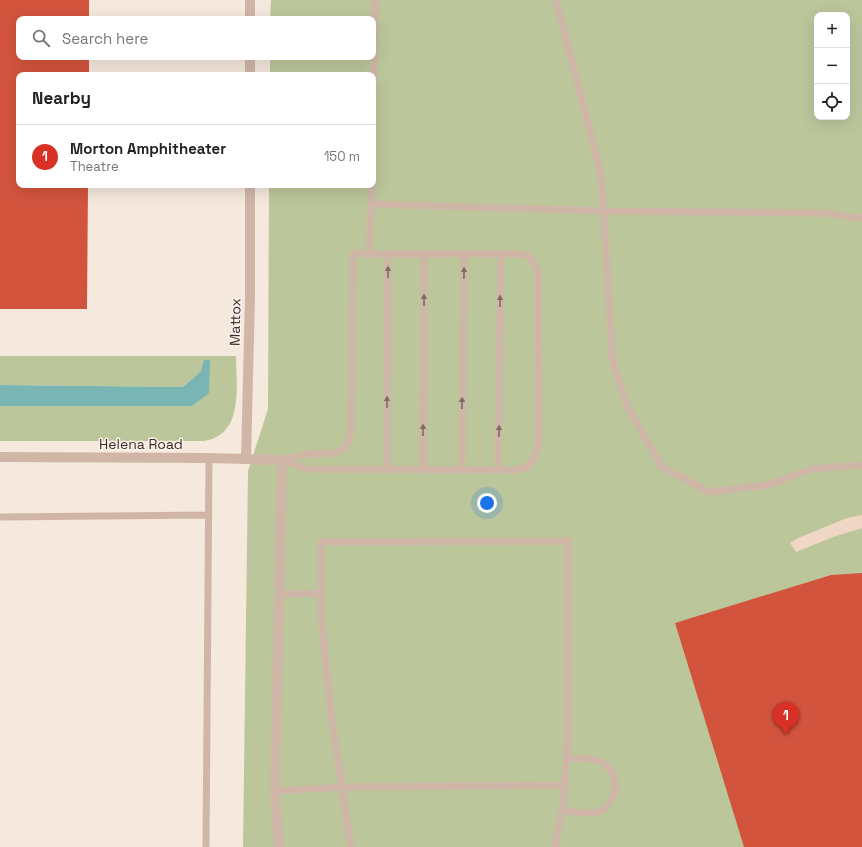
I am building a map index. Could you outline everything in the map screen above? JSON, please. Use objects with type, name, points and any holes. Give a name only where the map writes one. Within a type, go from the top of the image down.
[{"type":"street","points":[[250,0],[250,16]]},
{"type":"street","points":[[250,60],[250,72]]},
{"type":"street","name":"Mattox","points":[[246,459],[250,296],[250,188]]},
{"type":"street","name":"Helena Road","points":[[0,457],[209,458],[282,460]]},
{"type":"street","points":[[279,847],[275,791],[282,460]]},
{"type":"lane","points":[[376,0],[376,16]]},
{"type":"lane","points":[[556,0],[600,170],[604,210],[612,358],[627,406],[662,467],[709,492],[768,485],[812,470],[862,464]]},
{"type":"lane","points":[[374,72],[375,60]]},
{"type":"lane","points":[[369,254],[372,188]]},
{"type":"lane","points":[[371,204],[604,210],[821,213],[862,218]]},
{"type":"lane","points":[[353,254],[516,254],[529,256],[538,270],[539,442],[534,458],[526,468],[513,470],[307,469],[282,460],[308,454],[334,453],[345,448],[351,433],[353,254]]},
{"type":"lane","points":[[387,469],[388,254]]},
{"type":"lane","points":[[423,470],[424,254]]},
{"type":"lane","points":[[462,470],[464,254]]},
{"type":"lane","points":[[498,470],[501,254]]},
{"type":"lane","points":[[206,847],[209,458]]},
{"type":"lane","points":[[0,517],[208,515]]},
{"type":"lane","points":[[351,847],[331,714],[321,615],[321,542],[568,541],[568,737],[562,811],[555,847]]},
{"type":"lane","points":[[279,594],[321,593]]},
{"type":"lane","points":[[562,811],[592,813],[604,809],[610,803],[614,795],[615,786],[614,778],[610,770],[604,764],[595,760],[566,758]]},
{"type":"lane","points":[[275,791],[342,787],[564,785]]},
{"type":"green space","points":[[271,0],[862,0],[862,847],[243,847],[248,471],[268,409],[269,188],[376,188],[376,72],[270,72],[270,60],[376,60],[376,16],[270,16]]},
{"type":"green space","points":[[0,356],[236,356],[237,386],[235,409],[228,427],[217,437],[204,441],[0,441],[0,406],[192,406],[201,371],[183,387],[0,385]]},
{"type":"shaded area","points":[[862,515],[862,528],[833,537],[796,552],[790,543],[798,538],[847,518]]},
{"type":"water","points":[[204,360],[210,360],[209,393],[192,406],[0,406],[0,385],[183,387],[201,371]]},
{"type":"building","points":[[0,0],[89,0],[89,16],[16,16],[16,60],[89,60],[89,72],[16,72],[16,188],[88,188],[87,309],[0,309]]},
{"type":"building","points":[[862,573],[862,847],[744,847],[675,623],[831,575]]},
{"type":"place","name":"Morton Amphitheater","points":[[786,735]]}]
